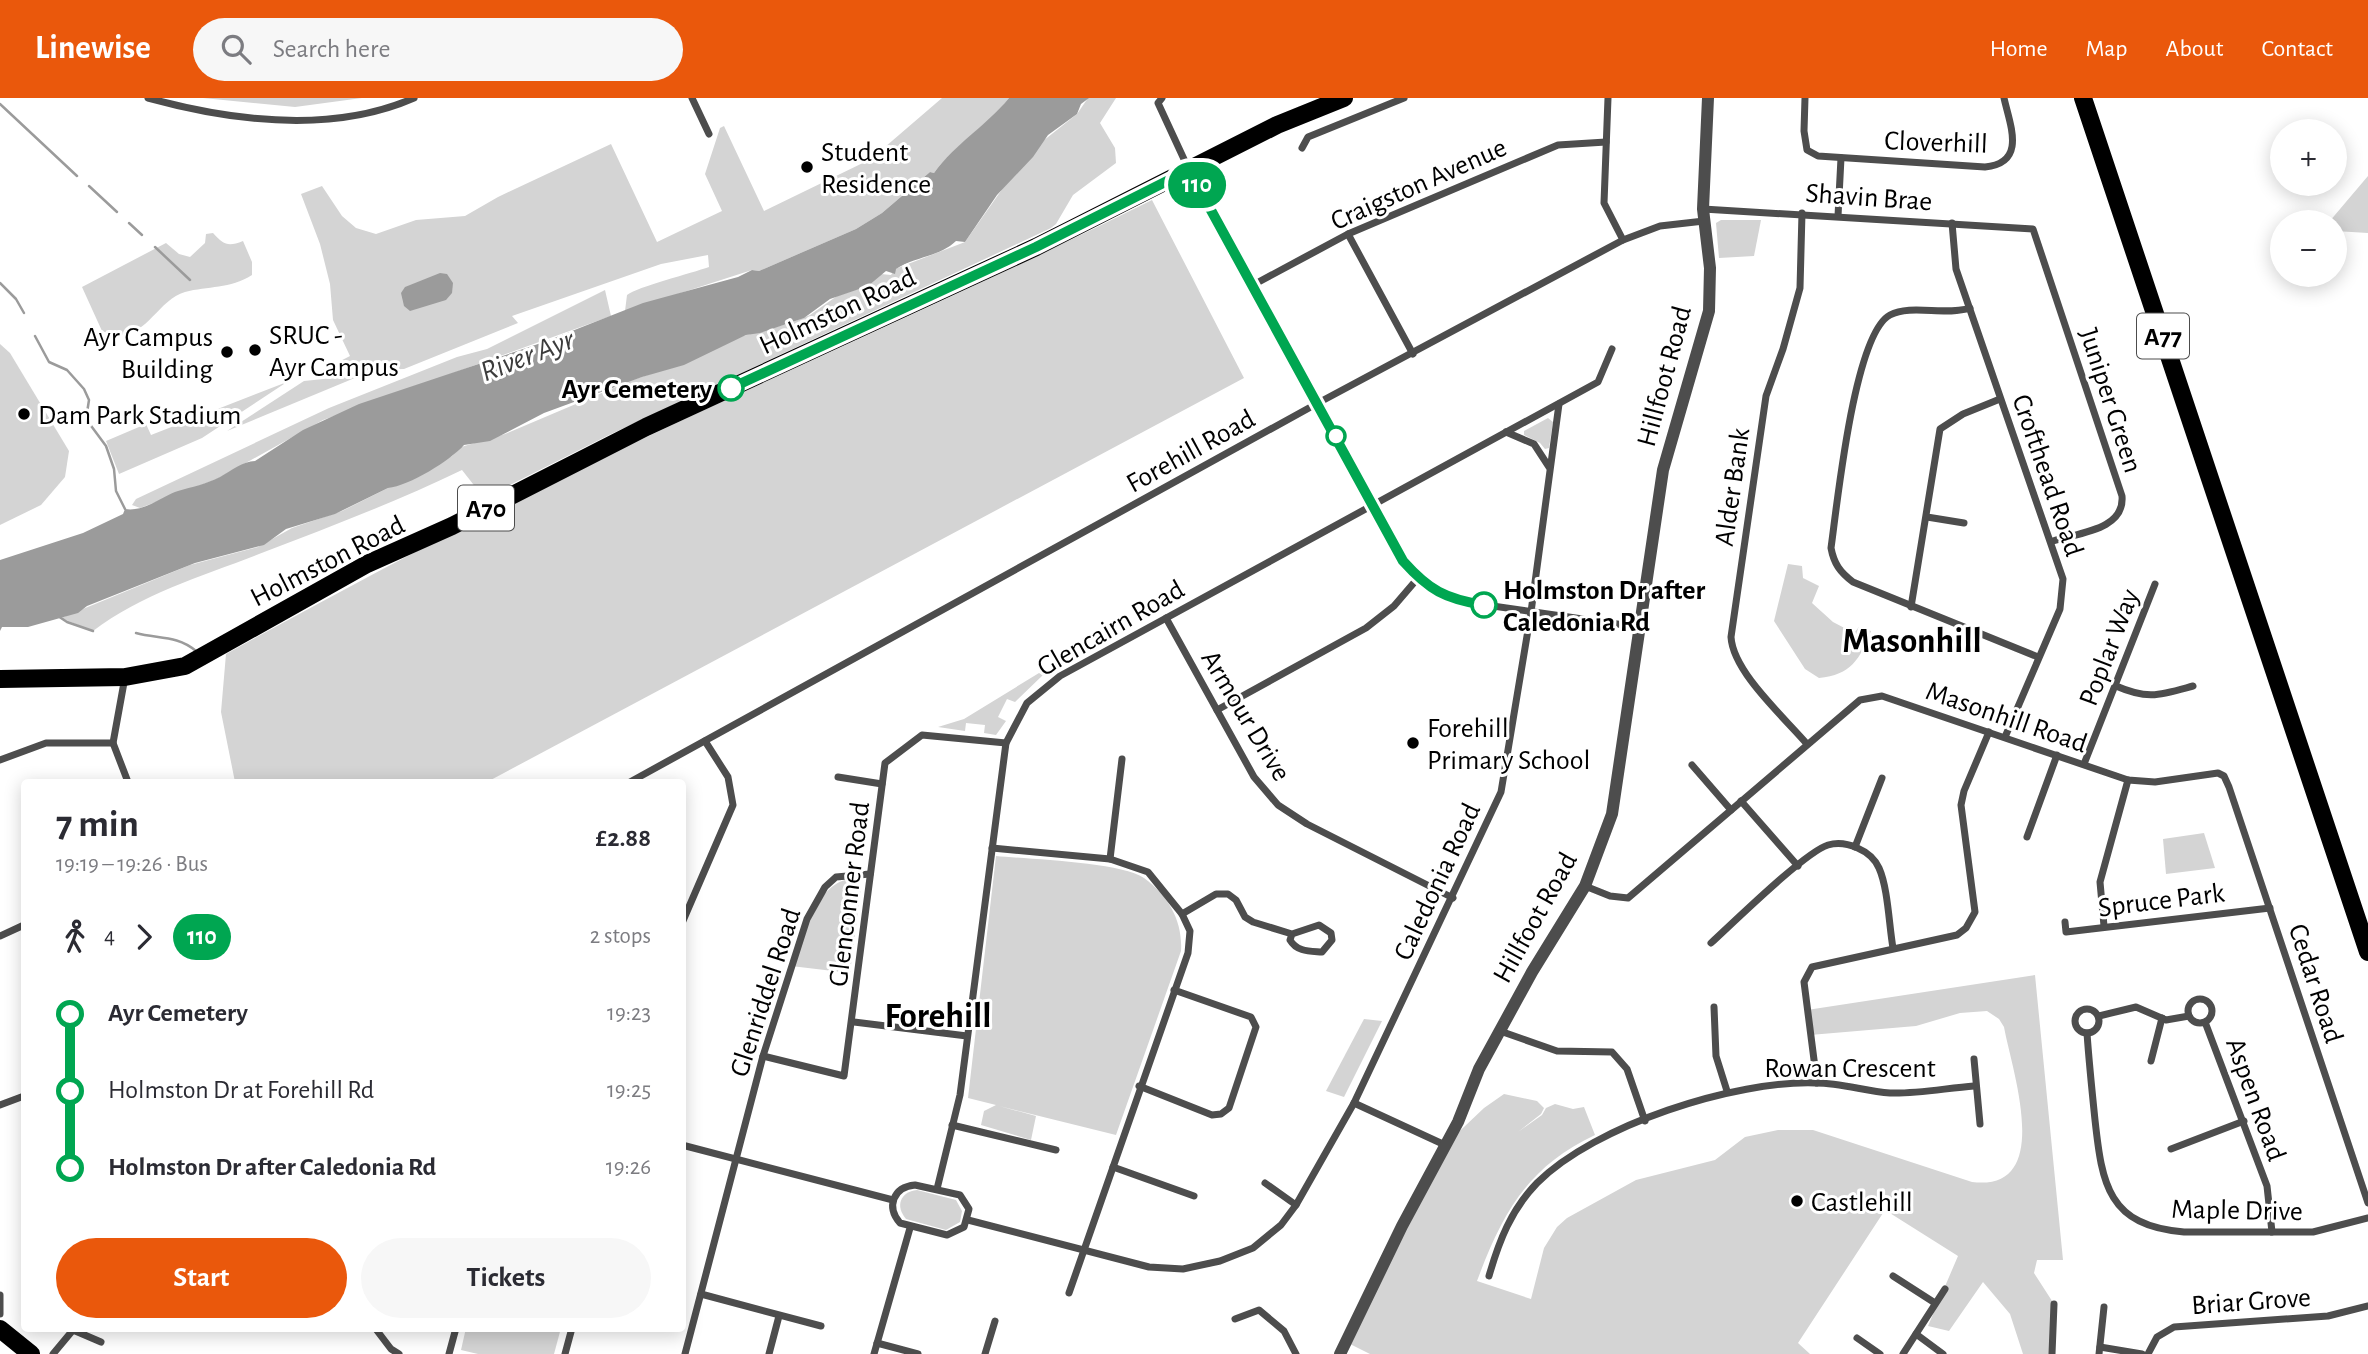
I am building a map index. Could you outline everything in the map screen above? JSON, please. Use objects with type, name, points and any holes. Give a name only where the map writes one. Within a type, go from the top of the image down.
[{"type":"main road","name":"Holmston Road","points":[[0,678],[125,677],[185,666],[367,564],[452,526],[577,460],[1036,247],[1277,125],[1344,98]]},
{"type":"main road","name":"A77","points":[[2083,98],[2368,952]]},
{"type":"main road","points":[[0,1329],[31,1354]]},
{"type":"street","points":[[148,98],[227,116],[289,120],[353,117],[384,111],[414,98]]},
{"type":"street","points":[[692,98],[709,134]]},
{"type":"street","points":[[1162,98],[1158,103],[1189,170],[1403,561],[1418,578],[1436,592],[1458,601],[1638,627]]},
{"type":"street","points":[[1302,148],[1308,137],[1404,98]]},
{"type":"street","points":[[1608,98],[1604,203],[1623,240]]},
{"type":"street","name":"Hillfoot Road","points":[[1340,1354],[1500,1031],[1532,972],[1585,886],[1612,814],[1663,470],[1709,311],[1710,268],[1704,215],[1708,98]]},
{"type":"street","name":"Cloverhill","points":[[1805,98],[1804,131],[1807,150],[1818,156],[1997,166],[2011,152],[2014,140],[2004,98]]},
{"type":"street","name":"Craigston Avenue","points":[[1252,285],[1348,234],[1558,145],[1606,142]]},
{"type":"street","points":[[1838,216],[1841,158]]},
{"type":"street","name":"Shavin Brae","points":[[1704,215],[1801,213],[2033,229]]},
{"type":"street","name":"Alder Bank","points":[[1801,213],[1800,288],[1783,349],[1766,396],[1731,638],[1732,650],[1744,671],[1807,744]]},
{"type":"street","name":"Forehill Road","points":[[635,779],[1318,403],[1623,240],[1660,226],[1704,215]]},
{"type":"street","name":"Crofthead Road","points":[[1952,223],[1953,255],[2000,399],[2053,541],[2064,593],[2060,609],[2005,737]]},
{"type":"street","name":"Juniper Green","points":[[2033,229],[2122,496],[2123,509],[2117,518],[2108,524],[2053,541]]},
{"type":"street","points":[[1348,234],[1413,354]]},
{"type":"street","points":[[1970,309],[1954,313],[1902,312],[1889,316],[1878,325],[1856,390],[1845,440],[1831,548],[1840,572],[1853,582],[2038,657]]},
{"type":"street","name":"Glencairn Road","points":[[937,1189],[952,1125],[967,1036],[1006,743],[1027,703],[1043,688],[1166,618],[1598,382],[1612,349]]},
{"type":"street","points":[[1911,607],[1940,429],[1952,419],[2000,399]]},
{"type":"street","name":"Caledonia Road","points":[[968,1220],[1149,1268],[1183,1269],[1220,1261],[1253,1248],[1281,1225],[1296,1205],[1354,1103],[1501,792],[1531,612],[1559,404]]},
{"type":"street","points":[[1506,432],[1529,440],[1539,449],[1550,467]]},
{"type":"street","points":[[1927,517],[1964,523]]},
{"type":"street","points":[[1217,710],[1366,628],[1394,606],[1418,578]]},
{"type":"street","name":"Poplar Way","points":[[2084,764],[2155,584]]},
{"type":"street","name":"Armour Drive","points":[[1166,618],[1254,777],[1278,805],[1307,824],[1453,898]]},
{"type":"street","points":[[125,677],[113,743],[127,779]]},
{"type":"street","points":[[2116,686],[2135,694],[2156,696],[2193,686]]},
{"type":"street","name":"Masonhill Road","points":[[1585,886],[1610,897],[1628,898],[1860,700],[1882,696],[2128,780],[2174,781],[2210,772],[2224,776]]},
{"type":"street","points":[[1817,1083],[1805,994],[1806,974],[1820,963],[1957,935],[1971,921],[1975,912],[1961,805],[1964,791],[1989,732]]},
{"type":"street","name":"Glenconner Road","points":[[763,1056],[844,1076],[854,1022],[870,874],[886,763],[922,735],[1006,743]]},
{"type":"street","points":[[686,914],[733,805],[728,777],[705,741]]},
{"type":"street","points":[[0,760],[46,743],[113,743]]},
{"type":"street","points":[[2027,837],[2057,755]]},
{"type":"street","points":[[1110,859],[1122,759]]},
{"type":"street","points":[[1692,765],[1731,810]]},
{"type":"street","name":"Cedar Road","points":[[2224,776],[2368,1203]]},
{"type":"street","points":[[838,777],[882,785]]},
{"type":"street","points":[[1855,847],[1882,778]]},
{"type":"street","points":[[2104,926],[2100,882],[2128,780]]},
{"type":"street","points":[[1741,801],[1798,866]]},
{"type":"street","points":[[1711,943],[1798,866],[1829,845],[1855,847],[1865,852],[1879,869],[1893,948]]},
{"type":"street","points":[[992,848],[1110,859],[1148,872],[1182,914],[1191,941],[1082,1249],[1069,1293]]},
{"type":"street","name":"Glenriddel Road","points":[[685,1354],[763,1056],[791,962],[817,898],[836,877],[870,874]]},
{"type":"street","points":[[1182,914],[1216,894],[1228,894],[1236,900],[1245,917],[1253,922],[1292,934],[1313,925],[1319,926],[1331,933],[1332,940],[1322,951],[1303,950],[1294,946],[1290,940],[1292,934]]},
{"type":"street","name":"Spruce Park","points":[[2065,922],[2066,932],[2270,908]]},
{"type":"street","points":[[0,936],[21,926]]},
{"type":"street","points":[[1139,1086],[1212,1115],[1221,1114],[1229,1108],[1256,1027],[1254,1022],[1251,1017],[1174,990]]},
{"type":"street","name":"Maple Drive","points":[[2196,999],[2204,999],[2212,1008],[2211,1016],[2205,1022],[2196,1022],[2189,1016],[2189,1004],[2196,999]]},
{"type":"street","name":"Rowan Crescent","points":[[1714,1007],[1716,1056],[1727,1091]]},
{"type":"street","name":"Maple Drive","points":[[2189,1016],[2175,1020],[2162,1018],[2136,1007],[2099,1016],[2089,1009],[2077,1014],[2076,1026],[2087,1033],[2100,1167],[2104,1182],[2121,1208],[2163,1231],[2313,1233],[2368,1218]]},
{"type":"street","points":[[2087,1033],[2097,1028],[2099,1016]]},
{"type":"street","points":[[2151,1061],[2162,1018]]},
{"type":"street","points":[[854,1022],[967,1036]]},
{"type":"street","name":"Aspen Road","points":[[2205,1022],[2244,1121],[2270,1199],[2272,1232]]},
{"type":"street","points":[[1500,1031],[1557,1051],[1612,1052],[1627,1069],[1645,1121]]},
{"type":"street","name":"Rowan Crescent","points":[[1974,1059],[1974,1086],[1980,1124]]},
{"type":"street","name":"Rowan Crescent","points":[[1489,1276],[1510,1219],[1537,1183],[1587,1146],[1645,1121],[1727,1091],[1817,1083],[1892,1093],[1974,1086]]},
{"type":"street","points":[[0,1105],[21,1097]]},
{"type":"street","points":[[1354,1103],[1444,1145]]},
{"type":"street","points":[[2171,1149],[2244,1121]]},
{"type":"street","points":[[952,1125],[1056,1150]]},
{"type":"street","points":[[686,1146],[893,1200]]},
{"type":"street","points":[[1113,1167],[1194,1196]]},
{"type":"street","points":[[1265,1183],[1296,1205]]},
{"type":"street","points":[[909,1185],[957,1193],[969,1209],[968,1220],[961,1230],[947,1235],[910,1228],[894,1216],[893,1200],[899,1190],[909,1185]]},
{"type":"street","points":[[874,1354],[910,1228]]},
{"type":"street","points":[[1893,1276],[1936,1303]]},
{"type":"street","points":[[1903,1354],[1945,1289]]},
{"type":"street","points":[[701,1294],[821,1326]]},
{"type":"street","points":[[0,1295],[0,1314]]},
{"type":"street","points":[[2052,1354],[2054,1304]]},
{"type":"street","points":[[2104,1307],[2100,1350],[2141,1354]]},
{"type":"street","name":"Briar Grove","points":[[2148,1354],[2157,1337],[2174,1327],[2328,1316],[2368,1307]]},
{"type":"street","points":[[1235,1319],[1259,1311],[1284,1331],[1296,1354]]},
{"type":"street","points":[[769,1354],[779,1316]]},
{"type":"street","points":[[985,1354],[995,1321]]},
{"type":"street","points":[[53,1354],[71,1332]]},
{"type":"street","points":[[78,1332],[102,1342]]},
{"type":"street","points":[[378,1332],[391,1349],[399,1354]]},
{"type":"street","points":[[449,1354],[455,1332]]},
{"type":"street","points":[[565,1354],[571,1332]]},
{"type":"street","points":[[1916,1335],[1943,1354]]},
{"type":"street","points":[[1857,1338],[1880,1354]]},
{"type":"street","points":[[877,1343],[918,1354]]},
{"type":"shaded area","points":[[203,98],[362,98],[295,107]]},
{"type":"shaded area","points":[[942,98],[1009,98],[934,173],[930,172],[882,213],[856,229],[759,271],[752,270],[625,311],[627,295],[709,267],[708,255],[661,264],[512,316],[518,323],[404,369],[319,372],[350,356],[333,320],[330,284],[320,244],[301,194],[322,186],[342,216],[356,228],[376,234],[416,220],[465,216],[498,197],[611,144],[657,242],[722,211],[705,174],[720,128],[724,126],[764,211],[871,159]]},
{"type":"shaded area","points":[[1088,98],[1116,98],[1100,123],[1115,148],[1116,163],[1073,195],[1051,228],[609,435],[484,498],[462,470],[361,514],[152,596],[131,606],[93,631],[61,618],[190,565],[258,547],[292,528],[342,511],[452,456],[461,447],[505,434],[630,381],[688,361],[743,336],[810,315],[837,296],[867,286],[881,274],[891,275],[895,269],[965,242],[1003,188],[1043,141],[1077,114]]},
{"type":"shaded area","points":[[2368,176],[2368,233],[2347,232],[2347,210],[2339,210]]},
{"type":"shaded area","name":"Ayr Cemetery","points":[[1152,200],[1244,378],[493,779],[234,779],[221,712],[226,654],[400,560],[577,470]]},
{"type":"shaded area","points":[[1721,220],[1761,220],[1754,256],[1719,258],[1716,223]]},
{"type":"shaded area","points":[[213,233],[226,244],[243,241],[252,262],[252,275],[235,283],[185,292],[174,297],[148,322],[128,334],[116,335],[102,331],[82,287],[166,243],[179,254],[190,257],[205,243],[206,234]]},
{"type":"shaded area","points":[[605,290],[611,316],[323,420],[217,479],[140,508],[132,505],[136,499],[329,408],[457,357],[487,349]]},
{"type":"shaded area","name":"Dam Park Stadium","points":[[0,344],[10,353],[69,451],[65,477],[41,505],[0,525]]},
{"type":"shaded area","points":[[362,375],[227,431],[304,381]]},
{"type":"shaded area","points":[[287,382],[202,438],[119,474],[106,441],[146,424],[151,435]]},
{"type":"shaded area","points":[[1548,418],[1553,422],[1549,448],[1545,449],[1540,443],[1524,435],[1524,431]]},
{"type":"shaded area","points":[[1788,564],[1802,566],[1803,578],[1819,586],[1812,603],[1833,622],[1854,633],[1859,627],[1871,631],[1863,650],[1847,669],[1819,678],[1805,669],[1774,621]]},
{"type":"shaded area","points":[[1039,673],[1043,675],[1015,702],[1007,699],[998,717],[1006,721],[996,735],[984,733],[985,725],[966,723],[965,731],[938,727],[964,719]]},
{"type":"shaded area","points":[[2204,833],[2215,868],[2166,874],[2163,839]]},
{"type":"shaded area","points":[[996,856],[1095,865],[1132,873],[1153,885],[1173,910],[1180,930],[1181,951],[1116,1135],[999,1106],[1036,1116],[1031,1140],[981,1125],[984,1111],[996,1105],[968,1098]]},
{"type":"shaded area","points":[[849,879],[861,887],[850,973],[791,966],[819,902],[837,883]]},
{"type":"shaded area","points":[[2035,975],[2063,1260],[2037,1260],[2034,1273],[2054,1304],[2052,1354],[2023,1354],[2010,1314],[1983,1282],[1949,1331],[1928,1326],[1958,1256],[1885,1210],[1798,1343],[1810,1354],[1370,1354],[1346,1342],[1445,1145],[1484,1108],[1504,1094],[1537,1101],[1544,1108],[1541,1114],[1518,1132],[1542,1115],[1546,1108],[1555,1104],[1573,1109],[1584,1107],[1595,1135],[1551,1162],[1534,1178],[1507,1214],[1486,1257],[1477,1281],[1531,1299],[1544,1248],[1557,1227],[1567,1218],[1636,1180],[1715,1160],[1745,1137],[1778,1130],[1813,1130],[1972,1182],[1998,1180],[2013,1168],[2021,1149],[2022,1125],[2014,1071],[2004,1027],[1999,1019],[1987,1011],[1960,1013],[1916,1026],[1810,1035],[1807,1010]]},
{"type":"shaded area","points":[[1364,1019],[1382,1021],[1344,1097],[1326,1091]]},
{"type":"shaded area","points":[[917,1190],[956,1200],[962,1211],[960,1222],[946,1230],[906,1219],[901,1209],[901,1200],[911,1191]]},
{"type":"shaded area","points":[[465,1332],[560,1332],[554,1354],[478,1354],[461,1350]]},
{"type":"water","name":"River Ayr","points":[[1009,98],[1089,98],[1081,104],[1077,114],[1048,135],[1033,157],[997,195],[965,242],[956,241],[943,250],[903,265],[896,269],[895,274],[886,271],[868,286],[830,299],[804,318],[746,335],[684,365],[642,377],[544,413],[490,441],[464,445],[450,458],[418,477],[388,488],[335,514],[286,529],[264,545],[195,563],[87,606],[78,613],[28,627],[2,627],[0,631],[0,560],[83,533],[123,514],[125,509],[146,506],[178,491],[215,479],[242,464],[255,461],[303,430],[359,404],[544,342],[643,303],[738,277],[752,270],[759,271],[856,229],[882,213],[930,172],[934,173]]},
{"type":"water","points":[[440,273],[447,274],[453,283],[452,293],[446,300],[410,311],[404,306],[401,293],[405,287]]},
{"type":"waterway","points":[[0,104],[77,176]]},
{"type":"waterway","points":[[89,186],[117,212]]},
{"type":"waterway","points":[[129,223],[142,235]]},
{"type":"waterway","points":[[155,247],[190,280]]},
{"type":"waterway","points":[[0,283],[16,299],[24,313]]},
{"type":"waterway","points":[[35,336],[49,362],[67,370],[84,389],[89,400],[86,419],[106,446],[114,469],[116,491],[125,509]]},
{"type":"waterway","points":[[58,616],[93,631]]},
{"type":"waterway","points":[[136,633],[182,642],[196,651]]},
{"type":"bus line","name":"110","points":[[731,388],[1036,247],[1189,170],[1403,561],[1418,578],[1436,592],[1458,601],[1484,605]]},
{"type":"place","name":"Student Residence","points":[[807,167]]},
{"type":"place","name":"SRUC - Ayr Campus","points":[[255,350]]},
{"type":"place","name":"Ayr Campus Building","points":[[227,352]]},
{"type":"place","name":"Ayr Cemetery","points":[[731,388]]},
{"type":"place","name":"Dam Park Stadium","points":[[24,414]]},
{"type":"place","name":"Holmston Dr after Caledonia Rd","points":[[1484,605]]},
{"type":"place","name":"Forehill Primary School","points":[[1413,743]]},
{"type":"place","name":"Castlehill","points":[[1797,1201]]},
{"type":"district","name":"Masonhill","points":[[1912,640]]},
{"type":"district","name":"Forehill","points":[[938,1015]]}]
